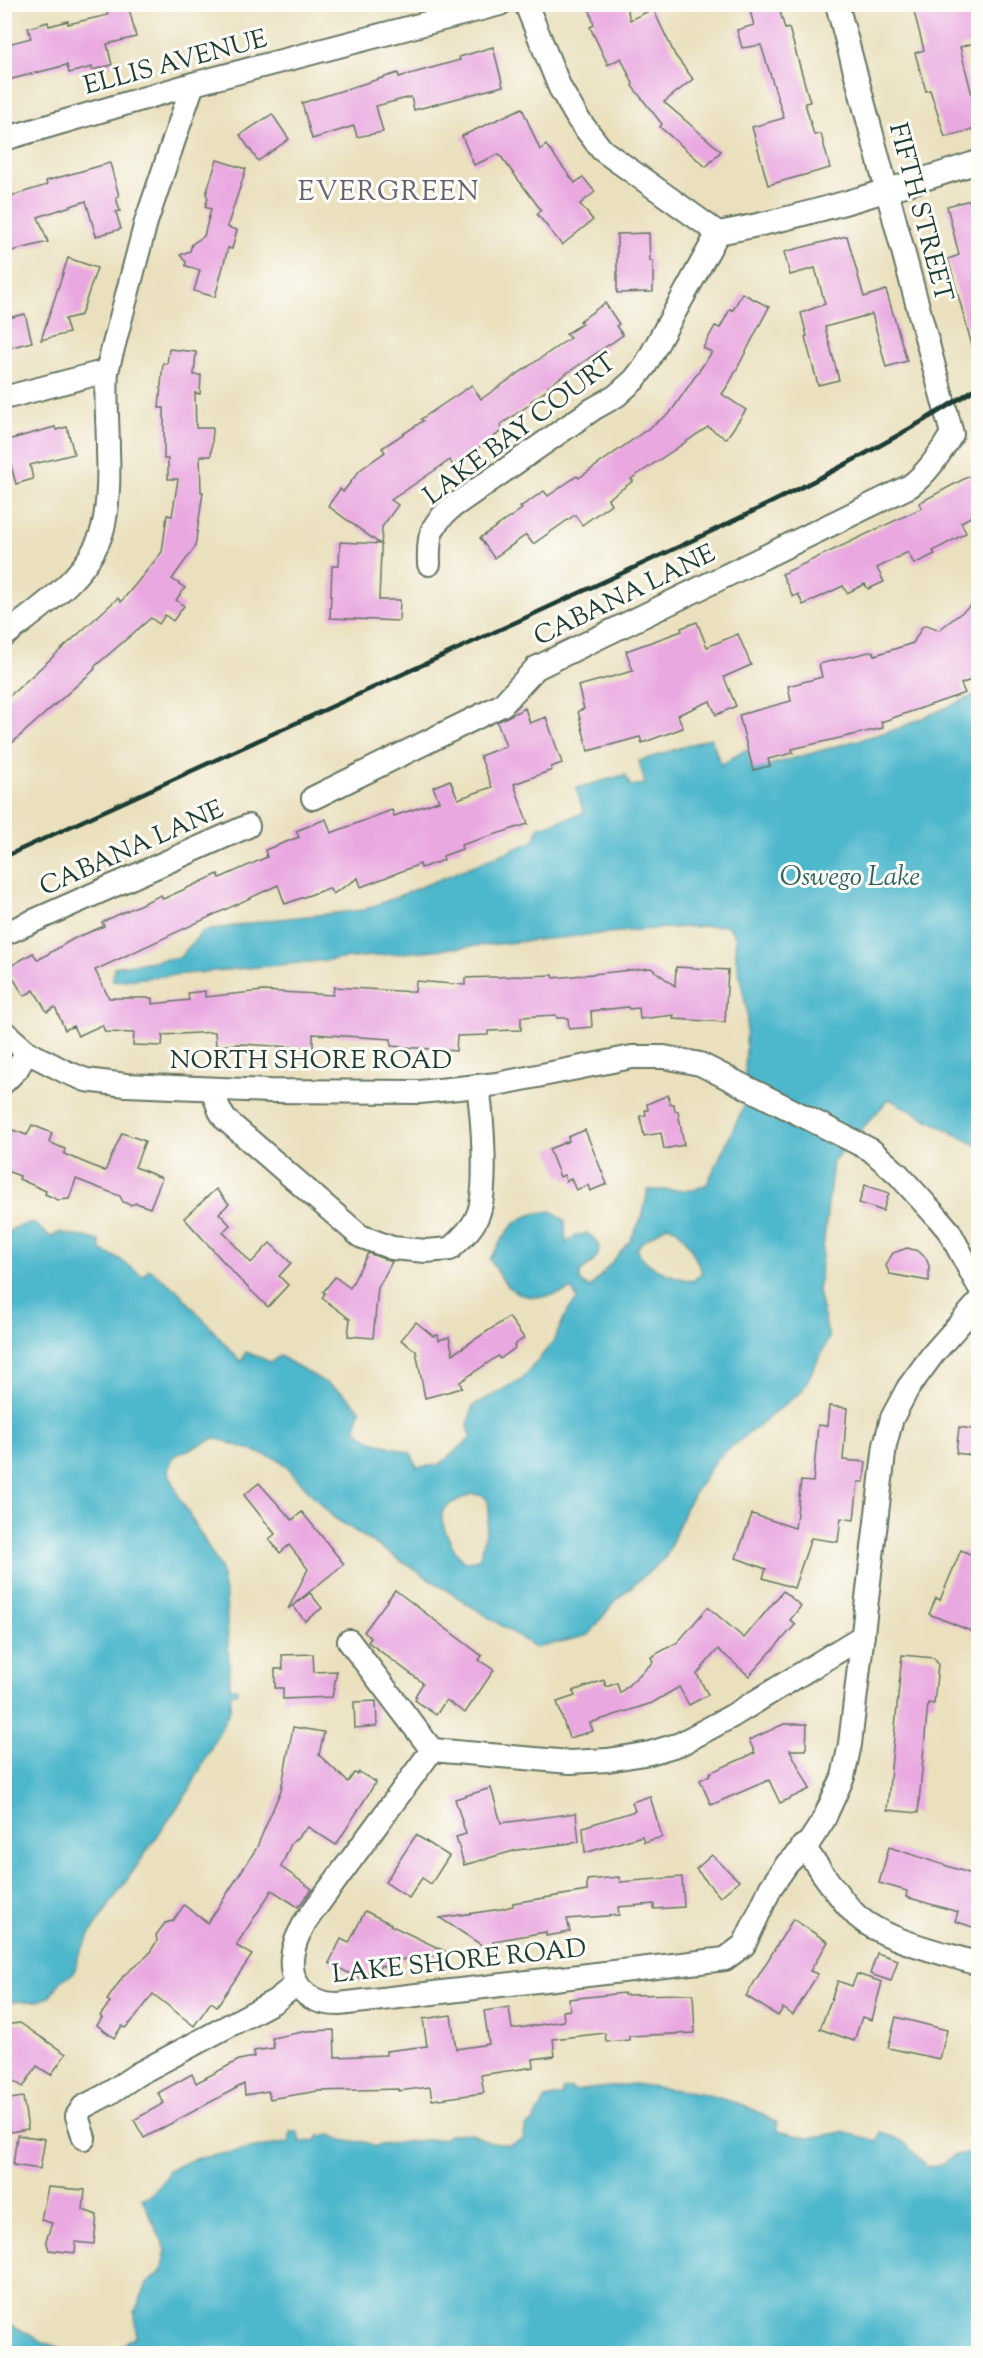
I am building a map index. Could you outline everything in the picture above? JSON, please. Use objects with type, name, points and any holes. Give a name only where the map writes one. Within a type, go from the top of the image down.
[{"type":"street","name":"ELLIS AVENUE","points":[[4,139],[193,84],[500,4]]},
{"type":"street","points":[[526,4],[560,88],[578,119],[602,150],[718,233],[887,191],[978,162]]},
{"type":"street","name":"FIFTH STREET","points":[[837,4],[952,434]]},
{"type":"street","points":[[4,636],[74,577],[87,561],[102,530],[109,472],[107,371],[146,222],[193,84]]},
{"type":"street","name":"LAKE BAY COURT","points":[[429,564],[429,550],[436,521],[555,435],[616,396],[634,380],[660,341],[718,233]]},
{"type":"street","points":[[4,398],[107,371]]},
{"type":"street","name":"CABANA LANE","points":[[313,798],[502,705],[536,668],[910,486],[927,472],[952,434]]},
{"type":"street","name":"CABANA LANE","points":[[4,934],[248,826]]},
{"type":"street","name":"NORTH SHORE ROAD","points":[[4,1032],[27,1052],[86,1080],[126,1085],[212,1089],[420,1092],[478,1086],[615,1060],[664,1057],[700,1064],[858,1143],[893,1169],[949,1231],[978,1285]]},
{"type":"street","points":[[4,1082],[17,1069],[27,1052]]},
{"type":"street","points":[[212,1089],[225,1119],[360,1236],[392,1248],[426,1251],[450,1249],[478,1216],[483,1176],[482,1113],[478,1086]]},
{"type":"street","name":"LAKE SHORE ROAD","points":[[432,1750],[305,1922],[295,1944],[291,1966],[297,1984],[304,1994],[324,2004],[339,2004],[725,1959],[744,1945],[771,1887],[824,1821],[843,1777],[850,1744],[863,1636],[881,1461],[892,1418],[908,1388],[933,1354],[978,1303]]},
{"type":"street","points":[[349,1641],[432,1750],[570,1762],[608,1760],[650,1753],[680,1743],[732,1716],[863,1636]]},
{"type":"street","points":[[803,1846],[855,1915],[870,1927],[978,1964]]},
{"type":"street","points":[[84,2138],[77,2116],[83,2107],[138,2074],[275,2001],[297,1984]]},
{"type":"water","name":"Oswego Lake","points":[[978,694],[978,1146],[889,1099],[833,1161],[818,1292],[829,1338],[802,1391],[715,1460],[686,1507],[666,1557],[614,1602],[589,1635],[536,1648],[333,1517],[280,1460],[215,1438],[174,1456],[168,1470],[179,1497],[220,1567],[226,1598],[230,1688],[236,1688],[237,1692],[231,1694],[230,1710],[190,1789],[97,1923],[77,1958],[75,1972],[63,1979],[49,1997],[39,2001],[5,2002],[4,1269],[10,1268],[5,1233],[33,1223],[51,1237],[60,1232],[100,1242],[101,1251],[118,1258],[143,1276],[149,1269],[177,1290],[241,1362],[246,1352],[271,1362],[280,1356],[343,1393],[360,1409],[356,1429],[369,1440],[411,1453],[417,1467],[439,1465],[471,1438],[468,1425],[473,1406],[522,1379],[553,1342],[568,1310],[578,1299],[571,1289],[558,1294],[537,1297],[523,1295],[508,1286],[490,1259],[508,1231],[520,1220],[552,1211],[565,1221],[566,1243],[576,1236],[587,1233],[598,1243],[599,1249],[595,1259],[580,1272],[580,1281],[590,1288],[630,1241],[642,1217],[648,1190],[694,1190],[707,1184],[744,1106],[747,1011],[736,958],[735,935],[726,925],[650,929],[113,981],[114,967],[180,957],[203,931],[270,920],[364,910],[534,841],[539,827],[584,813],[576,788],[625,775],[631,786],[645,784],[639,761],[711,738],[721,765],[748,748],[756,769],[897,729]],"holes":[[[668,1225],[685,1238],[702,1272],[693,1281],[660,1271],[647,1262],[637,1249],[641,1243]],[[472,1494],[486,1498],[489,1509],[481,1555],[478,1559],[464,1562],[448,1538],[442,1516],[448,1506]]]},
{"type":"water","points":[[633,2084],[700,2093],[744,2105],[777,2122],[777,2131],[808,2138],[842,2132],[877,2141],[881,2132],[904,2142],[927,2167],[942,2164],[956,2155],[978,2151],[978,2353],[95,2353],[112,2351],[136,2337],[135,2311],[147,2284],[161,2272],[166,2250],[142,2198],[149,2197],[167,2176],[168,2170],[194,2159],[290,2142],[290,2132],[298,2132],[300,2142],[315,2141],[320,2136],[332,2135],[338,2139],[368,2143],[373,2146],[443,2139],[451,2134],[470,2133],[487,2141],[509,2145],[523,2139],[526,2126],[533,2122],[546,2099],[563,2095],[562,2090],[570,2088],[574,2091]]},
{"type":"water","points":[[5,2312],[10,2324],[41,2341],[74,2353],[5,2353]]},
{"type":"building","points":[[105,4],[128,4],[136,37],[107,44],[112,65],[69,73],[67,65],[4,81],[4,45],[31,38],[28,28],[48,22],[49,26],[68,21],[68,24],[108,15]]},
{"type":"building","points":[[588,4],[626,4],[630,20],[653,9],[675,55],[693,79],[664,102],[721,151],[706,167],[660,127],[662,124],[632,86],[621,58],[608,65],[590,27],[594,25]]},
{"type":"building","points":[[748,4],[778,4],[785,29],[789,28],[810,102],[805,103],[814,135],[821,134],[830,168],[768,185],[752,127],[784,118],[761,45],[742,48],[737,30],[754,25]]},
{"type":"building","points":[[912,4],[971,4],[976,23],[978,22],[978,42],[960,47],[978,119],[978,128],[945,137],[930,90],[926,91],[915,53],[924,50]]},
{"type":"building","points":[[493,47],[503,86],[414,110],[411,97],[376,106],[383,132],[357,137],[354,126],[312,139],[302,103],[398,73],[399,77],[460,60],[459,57]]},
{"type":"building","points":[[522,108],[540,150],[546,145],[575,183],[583,177],[595,192],[580,204],[593,220],[562,245],[537,214],[541,210],[499,154],[474,165],[462,136]]},
{"type":"building","points":[[272,114],[289,139],[258,161],[240,135]]},
{"type":"building","points":[[217,160],[246,169],[227,227],[237,230],[232,249],[228,248],[215,297],[194,291],[200,270],[186,266],[186,262],[180,255],[190,251],[192,244],[204,236],[211,209],[205,207],[208,198],[206,194]]},
{"type":"building","points":[[110,163],[119,196],[116,197],[120,211],[116,212],[121,229],[96,236],[86,201],[38,217],[48,242],[4,253],[4,198],[47,185],[46,181]]},
{"type":"building","points":[[978,198],[978,349],[973,349],[948,259],[959,255],[947,206]]},
{"type":"building","points":[[649,233],[650,261],[653,261],[653,292],[617,293],[617,234]]},
{"type":"building","points":[[847,236],[864,297],[886,290],[907,361],[886,367],[872,314],[825,327],[839,380],[818,385],[801,313],[825,304],[815,268],[790,275],[784,252]]},
{"type":"building","points":[[68,258],[97,268],[81,315],[65,319],[69,333],[41,340]]},
{"type":"building","points":[[742,293],[769,307],[722,394],[746,410],[726,439],[708,427],[631,479],[633,481],[608,499],[611,504],[582,525],[575,515],[533,544],[526,535],[494,558],[480,538],[544,491],[548,496],[577,476],[579,478],[670,413],[712,352],[703,348],[715,326],[720,328]]},
{"type":"building","points":[[605,303],[619,324],[616,326],[623,335],[548,386],[550,388],[531,401],[532,403],[500,425],[503,430],[453,466],[450,460],[391,500],[398,505],[382,527],[379,600],[400,600],[399,621],[330,618],[332,566],[339,566],[340,542],[380,544],[328,506],[340,489],[343,492],[360,470],[385,452],[382,448],[423,421],[421,419],[472,385],[481,399],[570,338],[566,334],[582,324],[580,321]]},
{"type":"building","points":[[25,314],[32,342],[4,349],[4,319]]},
{"type":"building","points":[[169,349],[196,352],[194,375],[201,375],[200,394],[195,393],[196,428],[213,428],[211,456],[200,456],[201,492],[203,492],[195,547],[172,579],[185,588],[176,600],[184,606],[173,621],[165,615],[159,624],[151,618],[4,750],[4,701],[118,598],[121,602],[162,552],[167,515],[172,516],[178,479],[168,479],[168,459],[164,459],[164,408],[159,408],[163,363],[167,364]]},
{"type":"building","points":[[55,427],[56,430],[67,427],[74,454],[30,465],[33,479],[16,484],[4,441]]},
{"type":"building","points":[[973,474],[978,484],[978,513],[961,522],[966,533],[933,551],[935,554],[914,564],[908,552],[877,568],[884,582],[868,589],[865,584],[847,593],[843,586],[803,605],[798,594],[793,597],[782,574],[922,508],[919,503]]},
{"type":"building","points":[[978,600],[978,677],[961,684],[965,693],[881,722],[883,728],[792,749],[793,753],[768,759],[770,766],[753,770],[739,715],[791,701],[788,686],[822,677],[819,664],[873,651],[875,655],[913,643],[922,627],[927,625],[939,630]]},
{"type":"building","points":[[697,622],[707,647],[738,634],[751,665],[724,677],[736,706],[716,715],[710,701],[678,715],[683,728],[642,743],[640,737],[588,751],[578,711],[584,709],[578,686],[633,671],[626,651],[682,631],[681,628]]},
{"type":"building","points":[[525,708],[530,723],[546,717],[562,763],[551,767],[552,770],[514,784],[528,824],[461,845],[462,849],[443,856],[444,860],[421,868],[420,864],[361,887],[358,878],[333,894],[329,888],[285,904],[278,885],[95,970],[109,998],[152,998],[152,1004],[189,1000],[188,993],[205,991],[205,997],[263,991],[333,995],[334,987],[415,992],[416,981],[465,985],[465,978],[553,975],[554,978],[651,968],[675,986],[676,967],[728,970],[725,1022],[673,1019],[674,1015],[640,1019],[639,1008],[629,1009],[628,1007],[591,1011],[592,1027],[569,1029],[568,1018],[557,1018],[556,1015],[521,1017],[521,1030],[488,1031],[488,1035],[457,1036],[456,1051],[391,1046],[391,1039],[313,1034],[313,1048],[239,1044],[216,1046],[215,1032],[163,1035],[162,1046],[133,1045],[134,1033],[105,1032],[102,1025],[78,1036],[73,1026],[65,1030],[55,1007],[47,1012],[34,990],[24,996],[7,968],[33,953],[38,960],[73,939],[104,926],[102,922],[161,895],[163,899],[218,874],[220,878],[267,857],[265,850],[299,837],[296,831],[326,819],[331,833],[392,810],[394,816],[439,801],[433,787],[450,780],[458,799],[492,787],[480,756],[506,746],[497,722]]},
{"type":"building","points":[[668,1095],[670,1104],[674,1104],[675,1111],[678,1111],[684,1145],[664,1149],[661,1133],[644,1136],[640,1116],[646,1115],[647,1104]]},
{"type":"building","points":[[32,1125],[52,1133],[49,1142],[65,1149],[64,1154],[105,1171],[122,1133],[145,1141],[135,1167],[162,1178],[150,1208],[136,1203],[130,1205],[123,1202],[120,1196],[76,1179],[69,1199],[58,1200],[45,1194],[46,1191],[19,1179],[20,1176],[4,1170],[4,1127],[27,1135]]},
{"type":"building","points":[[585,1130],[607,1184],[590,1191],[588,1185],[576,1190],[571,1179],[566,1181],[564,1175],[560,1177],[549,1149],[569,1141],[568,1137]]},
{"type":"building","points":[[865,1185],[889,1193],[883,1211],[859,1203]]},
{"type":"building","points":[[216,1189],[229,1204],[219,1213],[230,1225],[223,1232],[251,1263],[270,1243],[291,1263],[279,1276],[288,1285],[268,1307],[240,1280],[184,1218]]},
{"type":"building","points":[[907,1248],[918,1251],[926,1258],[929,1266],[929,1281],[890,1274],[886,1266],[889,1259],[893,1253]]},
{"type":"building","points":[[368,1253],[392,1262],[378,1288],[373,1338],[348,1336],[350,1319],[322,1298],[325,1293],[323,1292],[335,1277],[350,1288]]},
{"type":"building","points":[[509,1317],[524,1338],[514,1345],[515,1348],[500,1359],[498,1356],[460,1382],[462,1388],[425,1398],[416,1351],[401,1340],[416,1322],[433,1336],[438,1335],[439,1340],[449,1337],[453,1354]]},
{"type":"building","points":[[829,1406],[847,1408],[843,1460],[866,1462],[864,1482],[858,1482],[854,1520],[841,1518],[838,1542],[811,1538],[794,1588],[763,1578],[766,1569],[736,1558],[752,1514],[795,1528],[801,1481],[813,1482],[818,1425],[827,1426]]},
{"type":"building","points":[[959,1427],[978,1430],[978,1456],[956,1453]]},
{"type":"building","points":[[259,1483],[292,1520],[302,1512],[344,1564],[288,1609],[308,1569],[289,1545],[280,1553],[269,1539],[275,1534],[244,1495]]},
{"type":"building","points":[[961,1550],[978,1558],[978,1634],[929,1614],[936,1598],[940,1600]]},
{"type":"building","points":[[395,1590],[482,1656],[479,1660],[494,1670],[465,1713],[446,1700],[436,1715],[415,1700],[423,1683],[368,1642],[371,1638],[364,1632]]},
{"type":"building","points":[[783,1591],[801,1606],[790,1620],[796,1624],[749,1676],[718,1649],[697,1674],[708,1695],[689,1705],[679,1687],[652,1703],[590,1723],[593,1731],[569,1738],[557,1702],[575,1696],[573,1691],[604,1680],[606,1687],[617,1683],[620,1693],[653,1662],[651,1657],[678,1642],[708,1607],[744,1638]]},
{"type":"building","points":[[310,1593],[322,1608],[305,1621],[293,1606]]},
{"type":"building","points":[[313,1654],[314,1672],[337,1671],[332,1697],[283,1699],[283,1688],[275,1688],[275,1669],[283,1669],[282,1655]]},
{"type":"building","points":[[902,1655],[934,1658],[938,1664],[934,1704],[928,1703],[918,1813],[887,1810]]},
{"type":"building","points":[[376,1701],[377,1726],[355,1728],[354,1702]]},
{"type":"building","points":[[784,1724],[807,1724],[806,1750],[790,1750],[810,1789],[780,1803],[769,1780],[711,1805],[700,1780],[710,1775],[709,1773],[755,1753],[749,1740]]},
{"type":"building","points":[[293,1727],[324,1732],[319,1755],[348,1782],[354,1773],[359,1772],[376,1782],[336,1845],[308,1827],[291,1844],[281,1867],[312,1889],[298,1907],[272,1890],[237,1944],[252,1955],[217,2006],[211,2002],[194,2026],[153,1994],[136,2017],[125,2028],[122,2026],[114,2038],[97,2025],[102,2018],[100,2016],[110,2002],[107,2000],[124,1975],[148,1955],[157,1941],[156,1935],[165,1923],[173,1921],[184,1905],[208,1923],[256,1849],[281,1790]]},
{"type":"building","points":[[491,1788],[501,1823],[576,1813],[579,1842],[517,1850],[464,1865],[456,1837],[466,1834],[455,1799]]},
{"type":"building","points":[[650,1796],[662,1837],[644,1842],[642,1836],[585,1853],[583,1827],[635,1811],[632,1802]]},
{"type":"building","points":[[416,1835],[449,1856],[431,1884],[422,1878],[409,1898],[385,1882]]},
{"type":"building","points":[[889,1847],[978,1876],[978,1929],[955,1921],[958,1912],[906,1897],[907,1891],[879,1883]]},
{"type":"building","points":[[712,1855],[739,1881],[720,1897],[696,1869]]},
{"type":"building","points":[[619,1877],[620,1882],[682,1877],[684,1907],[654,1909],[654,1904],[618,1907],[619,1915],[567,1919],[570,1932],[546,1936],[546,1932],[493,1941],[495,1954],[440,1918],[501,1909],[513,1906],[513,1903],[587,1891],[587,1880]]},
{"type":"building","points":[[365,1911],[449,1953],[399,1960],[393,1971],[381,1965],[376,1975],[369,1971],[364,1981],[329,1963],[341,1939],[349,1943]]},
{"type":"building","points":[[793,1919],[828,1942],[810,1971],[818,1974],[793,2015],[783,2008],[778,2016],[746,1996]]},
{"type":"building","points":[[877,1953],[898,1960],[891,1981],[870,1974]]},
{"type":"building","points":[[857,1974],[882,1982],[872,2020],[862,2017],[854,2041],[820,2029],[838,1981],[852,1986]]},
{"type":"building","points":[[624,1993],[624,1995],[693,1994],[695,2033],[629,2036],[629,2040],[606,2042],[605,2033],[553,2039],[555,2056],[533,2059],[534,2067],[481,2075],[484,2093],[432,2100],[430,2087],[398,2091],[398,2089],[318,2091],[270,2099],[268,2091],[245,2095],[244,2084],[144,2138],[134,2120],[164,2103],[158,2093],[192,2074],[196,2083],[239,2060],[254,2057],[254,2051],[274,2048],[272,2038],[307,2031],[334,2030],[335,2057],[386,2055],[386,2051],[427,2046],[423,2019],[451,2015],[456,2049],[489,2044],[484,2011],[509,2007],[512,2029],[564,2021],[563,2011],[570,2010],[569,1999]]},
{"type":"building","points":[[896,2017],[947,2030],[940,2059],[888,2048]]},
{"type":"building","points":[[20,2023],[66,2054],[51,2075],[37,2066],[23,2087],[4,2074],[4,2025]]},
{"type":"building","points":[[23,2097],[28,2129],[4,2133],[4,2100]]},
{"type":"building","points":[[17,2135],[45,2139],[40,2169],[13,2165]]},
{"type":"building","points":[[48,2187],[85,2190],[83,2210],[97,2215],[94,2244],[76,2242],[75,2253],[49,2250],[46,2240],[52,2223],[41,2220]]},
{"type":"railway","points":[[4,857],[762,507],[872,450],[978,387]]},
{"type":"district","name":"EVERGREEN","points":[[389,191]]}]
